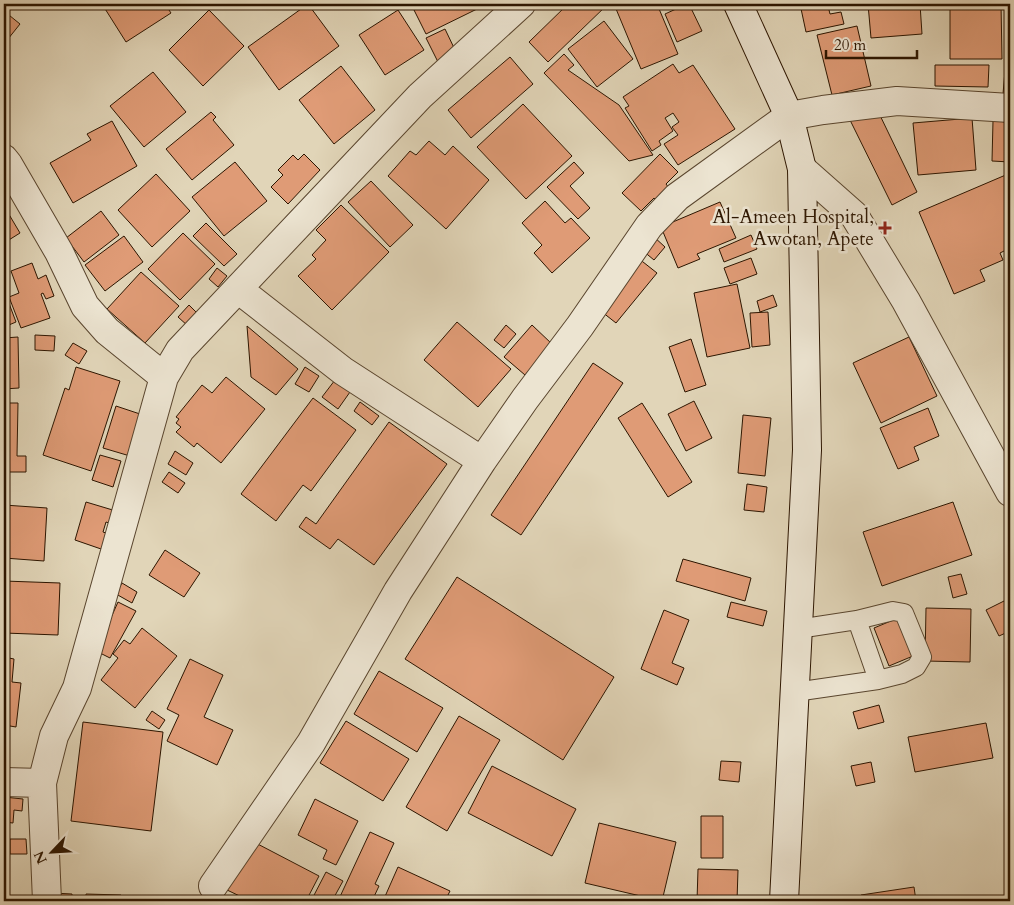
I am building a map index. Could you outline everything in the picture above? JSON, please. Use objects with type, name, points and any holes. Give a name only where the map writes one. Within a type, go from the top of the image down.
[{"type":"street","points":[[47,901],[42,783],[54,736],[77,688],[164,377],[180,350],[420,96],[522,4]]},
{"type":"street","points":[[738,4],[788,116],[802,169],[807,450],[784,901]]},
{"type":"street","points":[[213,886],[311,743],[398,591],[482,460],[580,326],[649,226],[677,196],[788,116],[897,101],[1010,108]]},
{"type":"street","points":[[4,159],[59,252],[84,306],[107,331],[164,377]]},
{"type":"street","points":[[802,169],[854,215],[906,301],[1010,492]]},
{"type":"street","points":[[238,289],[343,370],[482,460]]},
{"type":"street","points":[[4,782],[42,783]]},
{"type":"lane","points":[[795,692],[878,680],[910,672],[916,667],[922,657],[904,613],[893,610],[857,620],[798,629]]},
{"type":"lane","points":[[857,620],[878,680]]},
{"type":"building","points":[[102,4],[165,4],[171,13],[126,42]]},
{"type":"building","points":[[308,4],[339,46],[279,90],[248,47]]},
{"type":"building","points":[[411,4],[474,4],[477,9],[426,34]]},
{"type":"building","points":[[568,4],[608,4],[548,62],[529,42]]},
{"type":"building","points":[[614,4],[657,4],[678,54],[641,69]]},
{"type":"building","points":[[689,4],[702,31],[677,42],[665,14]]},
{"type":"building","points":[[800,4],[820,4],[821,8],[828,6],[830,14],[841,12],[844,24],[806,32]]},
{"type":"building","points":[[868,4],[920,4],[922,34],[871,38]]},
{"type":"building","points":[[950,4],[1001,4],[1002,59],[950,59]]},
{"type":"building","points":[[209,10],[244,46],[203,86],[169,50]]},
{"type":"building","points":[[398,10],[424,50],[385,75],[359,35]]},
{"type":"building","points":[[4,11],[20,24],[4,44]]},
{"type":"building","points":[[604,21],[633,59],[597,87],[568,49]]},
{"type":"building","points":[[857,26],[871,86],[832,95],[817,35]]},
{"type":"building","points":[[445,29],[456,52],[438,62],[426,38]]},
{"type":"building","points":[[564,54],[574,65],[568,70],[619,105],[653,155],[629,161],[544,73]]},
{"type":"building","points":[[510,57],[533,84],[471,138],[448,110]]},
{"type":"building","points":[[1006,59],[1010,59],[1010,94],[1003,94]]},
{"type":"building","points":[[673,64],[679,73],[693,65],[735,129],[678,165],[664,144],[678,135],[672,127],[679,122],[673,113],[665,118],[673,131],[659,141],[661,145],[652,151],[625,108],[629,106],[623,97]]},
{"type":"building","points":[[935,65],[989,65],[988,87],[935,86]]},
{"type":"building","points":[[341,66],[375,110],[334,144],[299,100]]},
{"type":"building","points":[[153,72],[186,112],[144,147],[110,106]]},
{"type":"building","points":[[523,104],[572,156],[526,199],[477,147]]},
{"type":"building","points":[[875,105],[917,192],[892,205],[849,118]]},
{"type":"building","points":[[211,112],[216,117],[213,120],[234,145],[192,180],[166,149]]},
{"type":"building","points":[[972,118],[976,170],[918,175],[913,123]]},
{"type":"building","points":[[112,121],[137,166],[73,203],[50,163],[91,140],[87,134]]},
{"type":"building","points":[[993,121],[1010,122],[1010,162],[992,161]]},
{"type":"building","points":[[429,141],[445,155],[453,146],[489,180],[446,229],[388,176],[410,151],[416,155]]},
{"type":"building","points":[[304,154],[320,170],[288,204],[271,187],[283,175],[278,170],[293,155],[298,160]]},
{"type":"building","points":[[660,154],[678,172],[666,184],[669,188],[656,200],[654,198],[641,211],[622,193]]},
{"type":"building","points":[[235,162],[267,201],[224,236],[192,197]]},
{"type":"building","points":[[574,162],[584,173],[570,186],[590,208],[578,219],[547,187]]},
{"type":"building","points":[[156,174],[190,211],[152,247],[118,210]]},
{"type":"building","points":[[1008,174],[1010,180],[1010,248],[1000,253],[1003,260],[980,270],[985,281],[954,294],[919,212]]},
{"type":"building","points":[[371,181],[413,225],[390,247],[348,202]]},
{"type":"building","points":[[545,201],[565,223],[571,218],[590,238],[552,273],[534,253],[542,245],[522,223]]},
{"type":"building","points":[[720,202],[736,238],[697,254],[700,259],[678,268],[661,227]]},
{"type":"building","points":[[341,205],[389,252],[332,310],[298,276],[316,259],[312,255],[326,240],[316,230]]},
{"type":"building","points":[[4,206],[20,233],[4,243]]},
{"type":"building","points":[[101,211],[119,235],[84,262],[66,238]]},
{"type":"building","points":[[206,223],[237,254],[224,266],[193,236]]},
{"type":"building","points":[[183,233],[215,264],[180,300],[148,269]]},
{"type":"building","points":[[751,235],[757,249],[724,262],[719,249]]},
{"type":"building","points":[[124,236],[143,262],[105,291],[85,265]]},
{"type":"building","points":[[653,236],[665,247],[654,260],[642,250]]},
{"type":"building","points":[[638,258],[657,273],[616,323],[597,308]]},
{"type":"building","points":[[751,258],[757,274],[730,284],[724,268]]},
{"type":"building","points":[[32,263],[38,279],[46,275],[54,296],[46,299],[43,293],[41,294],[50,318],[21,328],[9,297],[19,293],[11,271]]},
{"type":"building","points":[[217,268],[227,276],[218,287],[209,279]]},
{"type":"building","points":[[141,272],[179,306],[145,343],[107,309]]},
{"type":"building","points":[[737,284],[750,348],[707,357],[694,293]]},
{"type":"building","points":[[4,290],[16,322],[4,327]]},
{"type":"building","points":[[773,295],[777,306],[760,312],[757,301]]},
{"type":"building","points":[[189,305],[199,315],[188,326],[178,317]]},
{"type":"building","points":[[768,312],[770,345],[752,347],[750,313]]},
{"type":"building","points":[[457,322],[511,369],[478,407],[424,360]]},
{"type":"building","points":[[506,325],[516,334],[504,348],[494,340]]},
{"type":"building","points":[[532,325],[552,344],[525,375],[504,357]]},
{"type":"building","points":[[247,326],[298,369],[276,395],[251,377]]},
{"type":"building","points":[[35,335],[55,336],[54,351],[35,350]]},
{"type":"building","points":[[18,337],[19,388],[4,389],[4,338]]},
{"type":"building","points":[[909,337],[937,396],[881,423],[853,363]]},
{"type":"building","points":[[691,339],[706,385],[685,392],[669,347]]},
{"type":"building","points":[[73,343],[87,351],[79,364],[65,355]]},
{"type":"building","points":[[593,363],[623,383],[521,535],[491,515]]},
{"type":"building","points":[[76,367],[120,381],[91,471],[43,455],[65,388],[69,390]]},
{"type":"building","points":[[305,367],[319,376],[309,392],[295,384]]},
{"type":"building","points":[[226,377],[265,409],[221,463],[197,443],[194,447],[176,432],[181,427],[176,423],[179,419],[176,417],[202,385],[212,393]]},
{"type":"building","points":[[335,380],[350,392],[338,409],[322,397]]},
{"type":"building","points":[[313,398],[356,430],[311,491],[303,485],[276,521],[241,494]]},
{"type":"building","points":[[694,401],[712,438],[686,451],[668,414]]},
{"type":"building","points":[[360,402],[379,416],[372,425],[354,411]]},
{"type":"building","points":[[4,403],[18,403],[17,456],[26,456],[26,472],[4,472]]},
{"type":"building","points":[[642,403],[692,482],[668,497],[618,418]]},
{"type":"building","points":[[116,406],[143,415],[130,456],[103,448]]},
{"type":"building","points":[[928,408],[939,436],[914,447],[919,460],[898,469],[880,428]]},
{"type":"building","points":[[743,415],[771,418],[765,476],[738,473]]},
{"type":"building","points":[[389,422],[447,464],[374,565],[338,539],[330,549],[299,527],[306,517],[316,524]]},
{"type":"building","points":[[175,451],[193,463],[186,475],[168,464]]},
{"type":"building","points":[[100,455],[121,461],[113,487],[92,480]]},
{"type":"building","points":[[169,472],[185,483],[178,493],[162,482]]},
{"type":"building","points":[[747,484],[767,487],[764,512],[744,510]]},
{"type":"building","points":[[86,502],[116,511],[112,524],[106,522],[103,532],[109,534],[104,550],[75,540]]},
{"type":"building","points":[[953,502],[972,555],[882,586],[863,532]]},
{"type":"building","points":[[4,505],[47,508],[44,561],[4,558]]},
{"type":"building","points":[[165,550],[200,573],[184,597],[149,575]]},
{"type":"building","points":[[683,559],[751,578],[745,601],[676,581]]},
{"type":"building","points":[[961,574],[967,594],[953,598],[948,577]]},
{"type":"building","points":[[457,577],[614,677],[563,760],[405,659]]},
{"type":"building","points":[[4,581],[60,583],[58,635],[4,633]]},
{"type":"building","points":[[122,583],[137,592],[132,603],[116,594]]},
{"type":"building","points":[[1004,601],[1010,613],[1010,631],[999,636],[986,610]]},
{"type":"building","points":[[118,602],[136,611],[110,658],[96,651]]},
{"type":"building","points":[[731,602],[767,611],[763,626],[727,617]]},
{"type":"building","points":[[926,608],[971,609],[970,662],[925,661]]},
{"type":"building","points":[[664,610],[689,620],[672,663],[684,668],[677,685],[641,669]]},
{"type":"building","points":[[898,618],[913,656],[889,666],[874,628]]},
{"type":"building","points":[[142,628],[177,656],[135,708],[101,680],[118,658],[113,654],[124,640],[130,644]]},
{"type":"building","points":[[4,657],[14,659],[12,682],[21,683],[16,727],[4,725]]},
{"type":"building","points":[[190,659],[223,675],[204,717],[233,730],[217,765],[167,741],[179,715],[167,709]]},
{"type":"building","points":[[379,671],[443,708],[417,752],[354,714]]},
{"type":"building","points":[[879,705],[884,722],[858,729],[853,712]]},
{"type":"building","points":[[152,711],[165,720],[159,729],[146,720]]},
{"type":"building","points":[[459,716],[500,740],[447,831],[406,807]]},
{"type":"building","points":[[346,721],[409,759],[383,801],[320,763]]},
{"type":"building","points":[[83,722],[163,732],[151,831],[71,821]]},
{"type":"building","points":[[986,723],[993,758],[915,772],[908,737]]},
{"type":"building","points":[[721,761],[741,762],[739,782],[719,780]]},
{"type":"building","points":[[871,762],[875,782],[856,786],[851,766]]},
{"type":"building","points":[[492,766],[576,809],[552,856],[468,813]]},
{"type":"building","points":[[4,797],[23,799],[22,811],[14,810],[13,823],[4,822]]},
{"type":"building","points":[[315,799],[358,821],[336,865],[323,859],[327,850],[298,835]]},
{"type":"building","points":[[701,816],[723,816],[723,858],[701,858]]},
{"type":"building","points":[[599,823],[676,842],[662,901],[585,883]]},
{"type":"building","points":[[370,832],[394,843],[375,884],[379,886],[372,901],[338,901]]},
{"type":"building","points":[[10,839],[26,839],[27,854],[10,854]]},
{"type":"building","points":[[250,840],[319,876],[306,901],[250,901],[225,889]]},
{"type":"building","points":[[398,867],[450,891],[445,901],[383,901]]},
{"type":"building","points":[[698,869],[738,870],[737,901],[697,901]]},
{"type":"building","points":[[326,872],[343,881],[332,901],[311,901]]},
{"type":"building","points":[[914,887],[916,901],[862,901],[861,895]]},
{"type":"building","points":[[53,893],[72,894],[72,901],[52,901]]},
{"type":"building","points":[[86,894],[121,895],[121,901],[86,901]]},
{"type":"building","points":[[225,897],[236,901],[223,901]]},
{"type":"building","points":[[567,898],[589,901],[567,901]]},
{"type":"place","name":"Al-Ameen Hospital, Awotan, Apete","points":[[885,228]]}]
